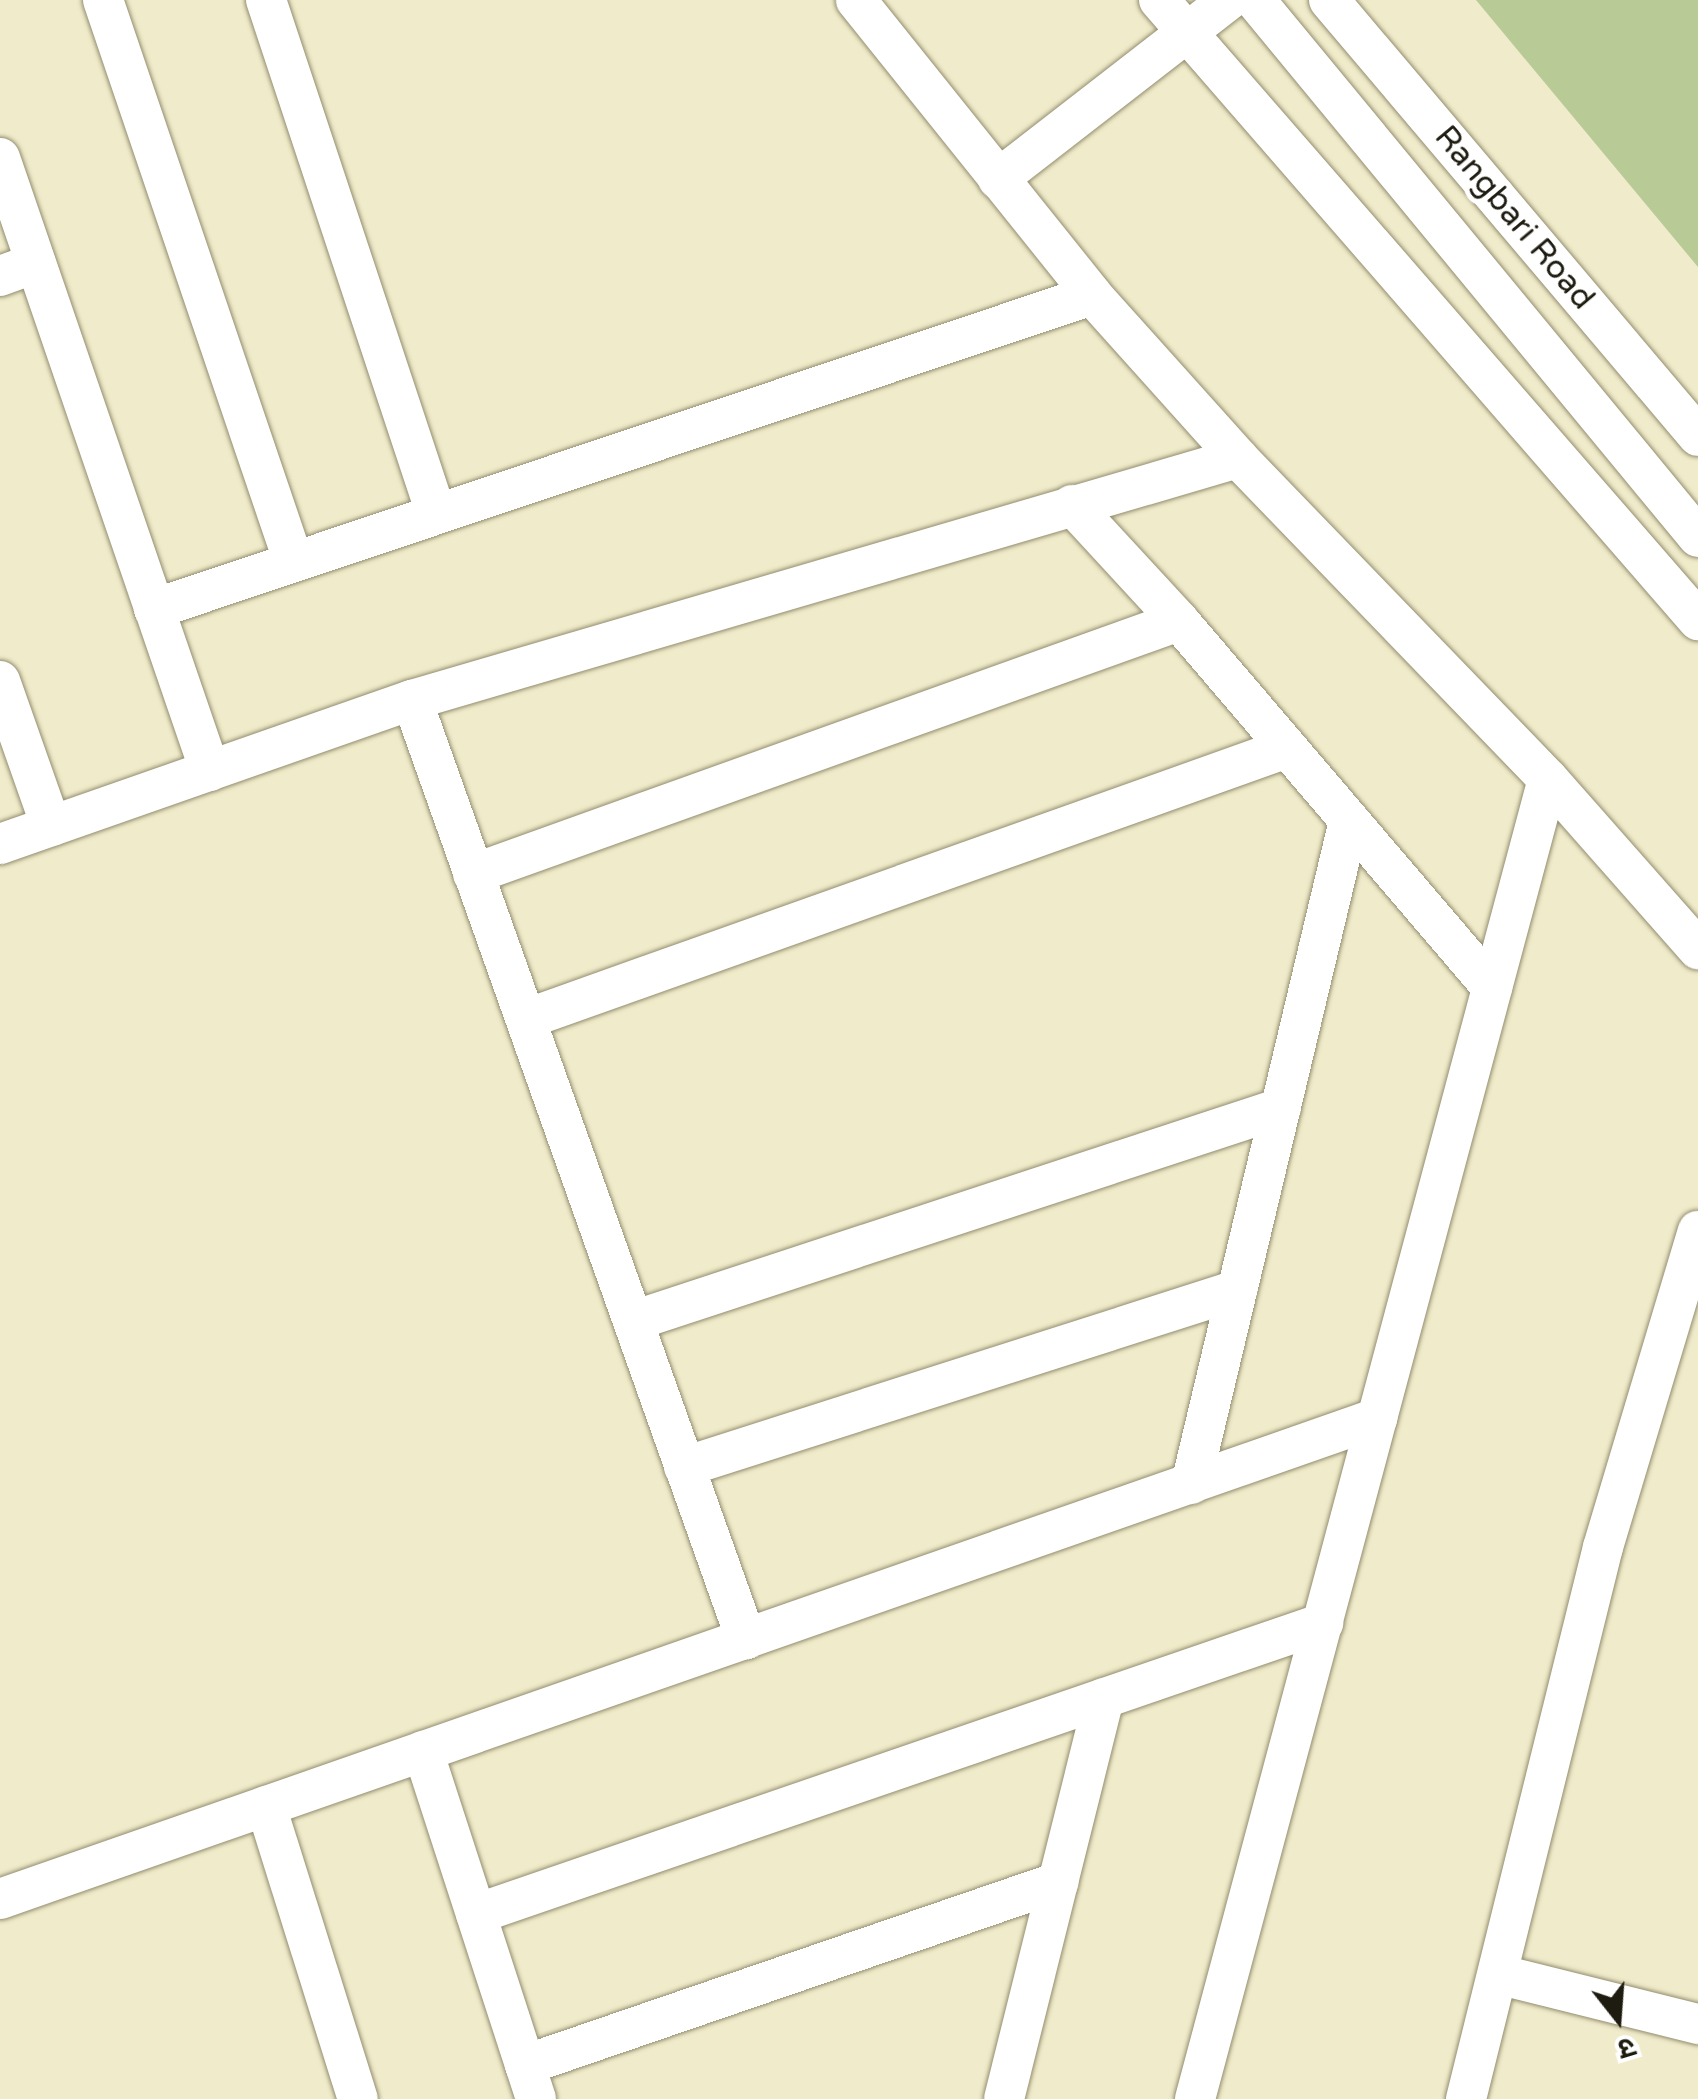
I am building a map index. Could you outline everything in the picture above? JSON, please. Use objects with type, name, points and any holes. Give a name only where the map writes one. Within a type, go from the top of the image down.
[{"type":"street","points":[[104,0],[292,560]]},
{"type":"street","points":[[266,0],[434,510]]},
{"type":"street","points":[[856,0],[1092,295],[1238,458],[1548,779],[1698,950]]},
{"type":"street","points":[[1159,0],[1698,620]]},
{"type":"street","points":[[998,178],[1229,0]]},
{"type":"street","points":[[1255,0],[1698,537]]},
{"type":"street","name":"Rangbari Road","points":[[1329,0],[1698,436]]},
{"type":"street","points":[[0,158],[18,269],[154,609],[210,771]]},
{"type":"street","points":[[154,609],[434,510],[1092,295]]},
{"type":"street","points":[[0,844],[412,700],[1238,458]]},
{"type":"street","points":[[1072,505],[1180,621],[1492,988]]},
{"type":"street","points":[[474,874],[1180,621]]},
{"type":"street","points":[[0,682],[51,826]]},
{"type":"street","points":[[412,700],[746,1639]]},
{"type":"street","points":[[526,1019],[1287,748]]},
{"type":"street","points":[[1196,2099],[1548,779]]},
{"type":"street","points":[[1191,1484],[1349,821]]},
{"type":"street","points":[[633,1321],[1281,1108]]},
{"type":"street","points":[[1466,2099],[1501,1975],[1603,1547],[1698,1230]]},
{"type":"street","points":[[684,1467],[1237,1290]]},
{"type":"street","points":[[0,1899],[1378,1418]]},
{"type":"street","points":[[476,1914],[1323,1623]]},
{"type":"street","points":[[1004,2099],[1104,1698]]},
{"type":"street","points":[[423,1751],[530,2082],[1058,1882]]},
{"type":"street","points":[[266,1806],[358,2099]]},
{"type":"street","points":[[1501,1975],[1698,2024]]},
{"type":"green space","points":[[1476,0],[1698,0],[1698,267]]}]
